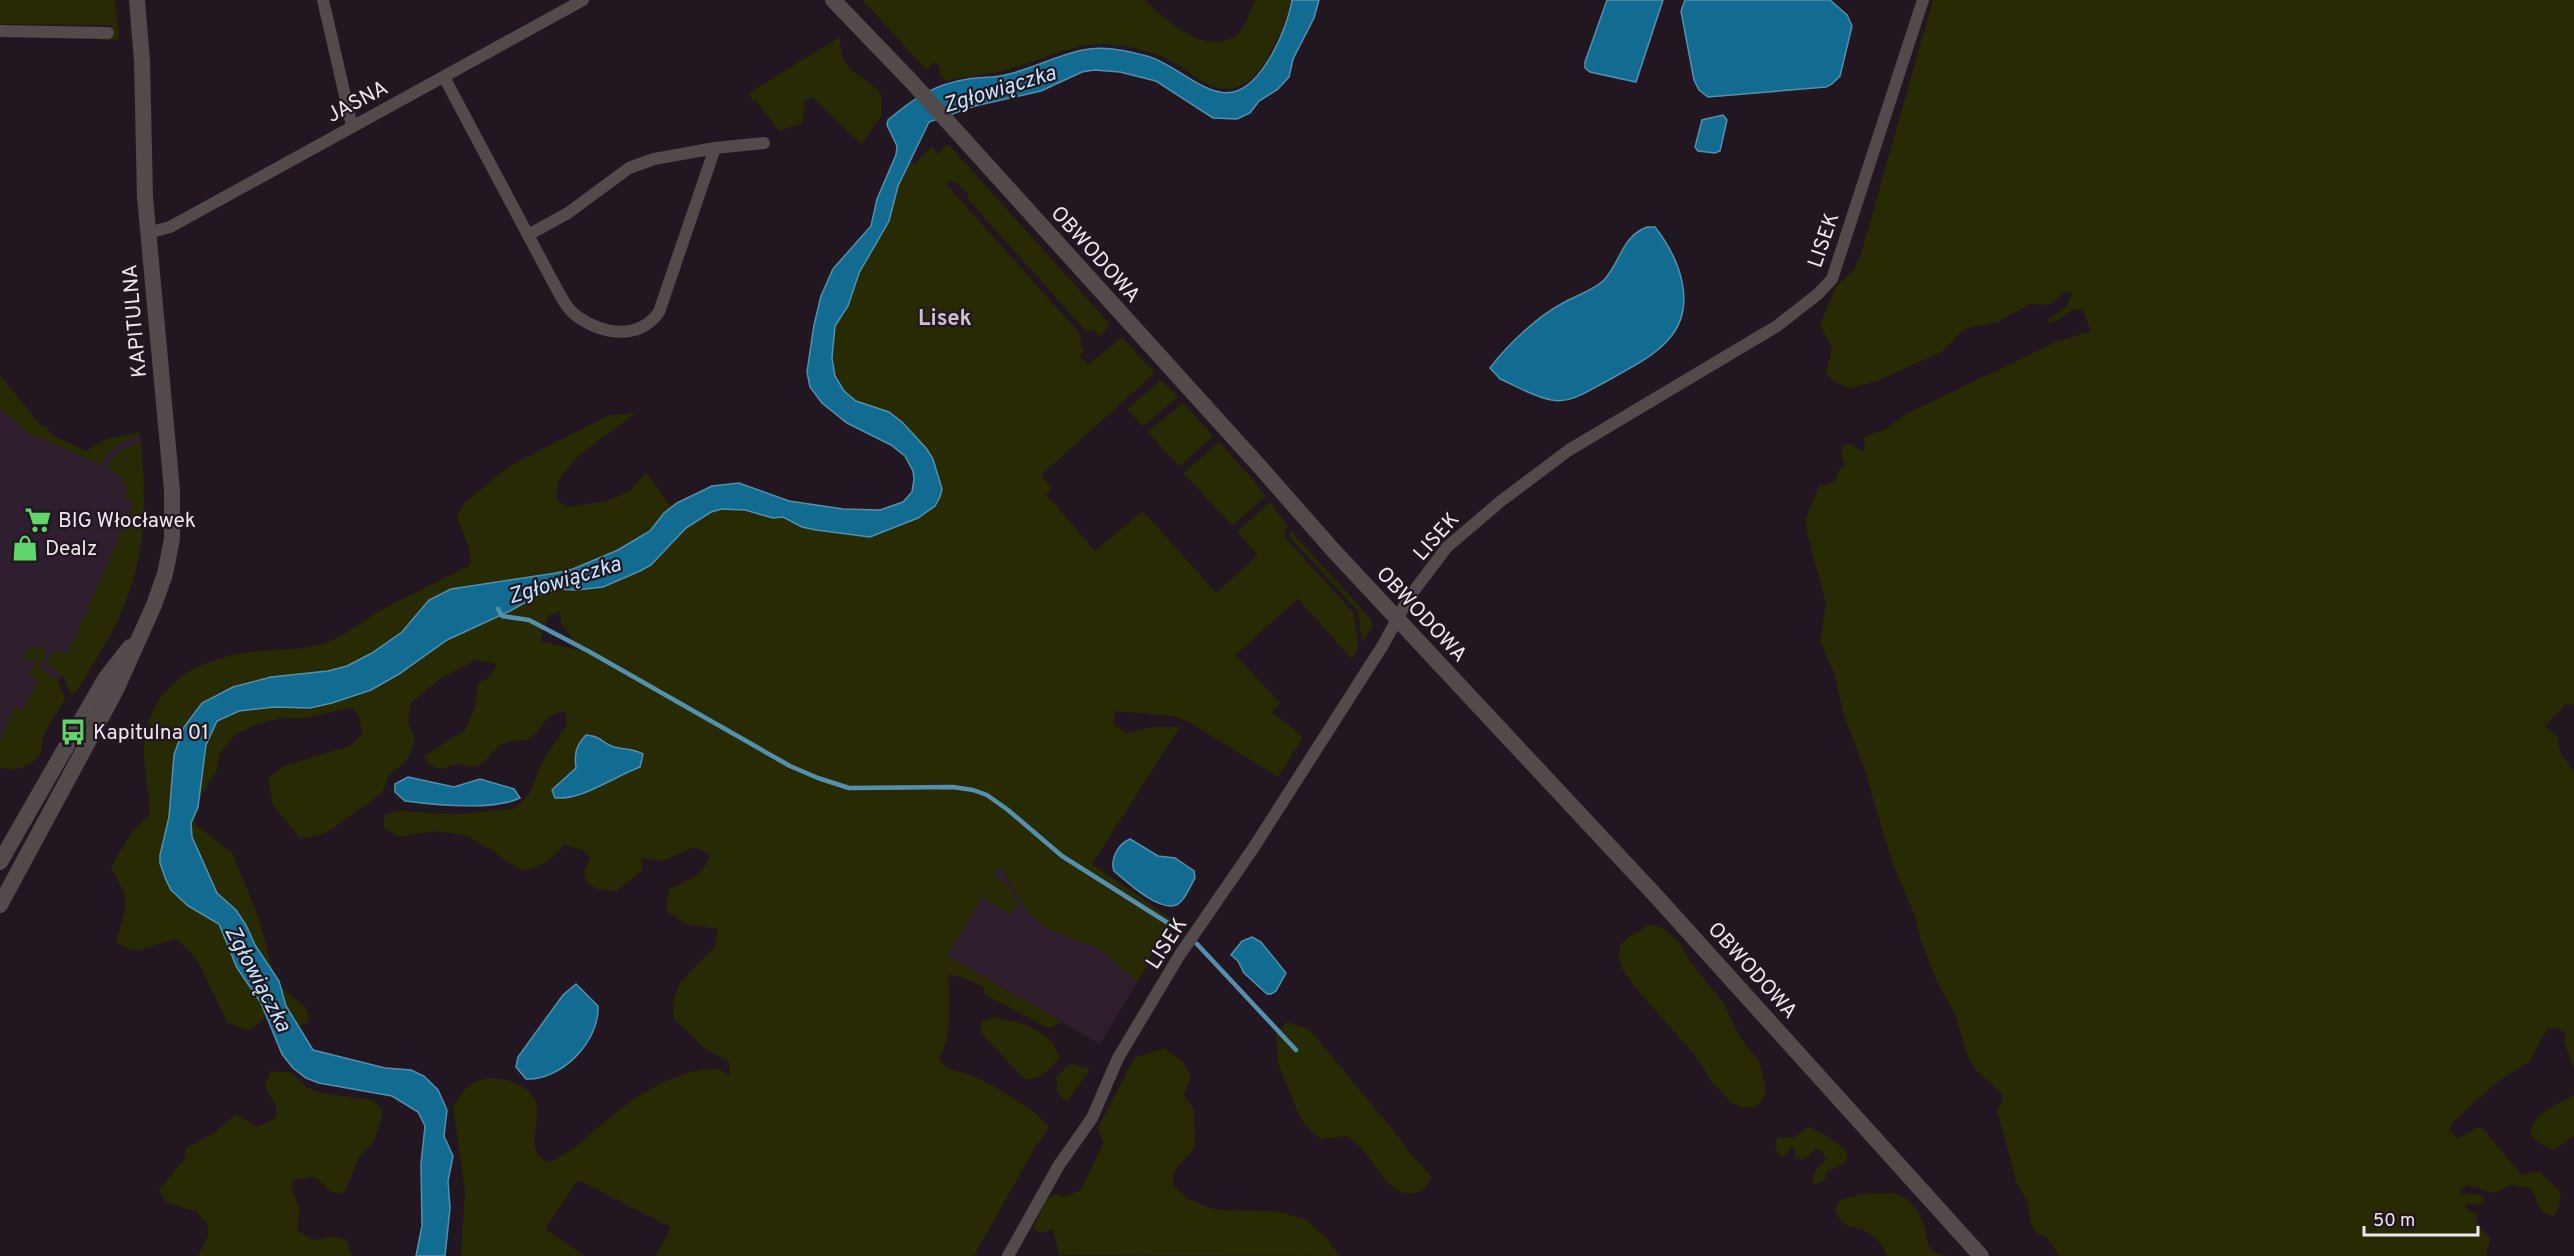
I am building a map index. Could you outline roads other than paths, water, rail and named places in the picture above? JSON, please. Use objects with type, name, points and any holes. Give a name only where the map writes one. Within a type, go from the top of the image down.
[{"type":"street","name":"KAPITULNA","points":[[0,905],[116,690],[165,574],[173,520],[172,490],[144,181],[142,61],[137,0]]},
{"type":"street","points":[[323,0],[352,126]]},
{"type":"street","name":"JASNA","points":[[148,233],[170,226],[584,0]]},
{"type":"street","name":"OBWODOWA","points":[[833,0],[911,81],[1396,619],[1656,896],[1981,1256]]},
{"type":"street","name":"LISEK","points":[[1008,1256],[1059,1165],[1092,1118],[1118,1059],[1179,956],[1254,847],[1383,645],[1410,596],[1448,547],[1470,526],[1531,477],[1569,450],[1777,326],[1818,294],[1832,279],[1923,0]]},
{"type":"street","points":[[0,31],[108,33]]},
{"type":"street","points":[[444,77],[566,304],[578,317],[614,331],[631,333],[642,329],[653,320],[663,304],[715,148]]},
{"type":"street","points":[[528,235],[568,213],[629,168],[654,159],[715,148],[764,143]]},
{"type":"street","name":"KAPITULNA","points":[[0,862],[105,680],[142,632]]},
{"type":"water","name":"Zgłowiączka","points":[[1292,0],[1319,0],[1314,18],[1293,59],[1289,77],[1278,89],[1259,101],[1250,113],[1237,119],[1213,118],[1156,81],[1120,72],[1094,70],[1082,72],[1041,91],[975,106],[929,122],[898,186],[889,221],[859,273],[848,306],[835,326],[832,358],[835,376],[844,391],[856,401],[889,412],[902,422],[933,459],[942,489],[940,497],[935,506],[918,518],[870,537],[802,527],[783,517],[773,518],[745,510],[722,509],[711,512],[686,528],[651,565],[640,571],[603,587],[558,589],[542,593],[510,611],[447,640],[399,674],[371,690],[310,708],[275,707],[239,711],[217,721],[206,745],[198,807],[191,823],[192,837],[217,893],[236,910],[246,925],[255,945],[279,981],[286,1006],[313,1050],[385,1068],[411,1070],[424,1076],[438,1090],[447,1110],[444,1136],[453,1156],[448,1181],[450,1208],[445,1256],[416,1256],[422,1226],[421,1164],[425,1126],[418,1112],[392,1096],[319,1083],[306,1078],[293,1068],[282,1054],[261,1003],[237,968],[219,924],[188,906],[171,890],[166,880],[160,863],[160,855],[169,817],[174,755],[184,727],[202,703],[233,687],[271,677],[328,671],[347,666],[372,653],[402,632],[429,600],[451,589],[556,573],[573,569],[618,550],[650,531],[664,513],[677,503],[712,486],[739,483],[789,501],[843,509],[880,510],[903,502],[912,492],[914,479],[913,471],[905,456],[891,445],[847,423],[822,403],[810,387],[807,372],[821,296],[833,269],[871,226],[877,199],[896,155],[897,146],[887,125],[888,120],[916,99],[945,84],[1004,75],[1074,52],[1100,48],[1117,49],[1150,57],[1202,86],[1223,93],[1233,92],[1254,79],[1264,67],[1285,25]]},
{"type":"water","points":[[1607,0],[1663,0],[1636,82],[1590,72],[1585,68],[1585,62]]},
{"type":"water","points":[[1685,0],[1830,0],[1847,15],[1852,26],[1840,76],[1826,87],[1708,97],[1699,90],[1694,80],[1681,11]]},
{"type":"water","points":[[1723,115],[1727,120],[1720,151],[1715,153],[1698,151],[1695,147],[1702,120]]},
{"type":"water","points":[[1647,227],[1655,227],[1664,239],[1678,267],[1682,282],[1684,297],[1682,312],[1677,327],[1668,340],[1631,368],[1588,392],[1566,400],[1552,400],[1539,396],[1500,379],[1490,368],[1505,350],[1543,315],[1604,280],[1626,243],[1638,231]]},
{"type":"water","points":[[586,735],[614,747],[643,754],[640,767],[587,792],[566,798],[555,798],[552,790],[576,768],[576,750]]},
{"type":"water","points":[[408,777],[454,787],[480,779],[514,789],[520,798],[495,805],[480,806],[405,801],[395,792],[395,784]]},
{"type":"water","points":[[1130,839],[1158,856],[1175,858],[1194,871],[1195,878],[1185,897],[1179,903],[1169,906],[1152,900],[1114,871],[1113,862],[1116,852]]},
{"type":"water","points":[[1252,937],[1261,942],[1286,973],[1276,991],[1271,994],[1267,994],[1244,973],[1238,961],[1231,955],[1242,941]]},
{"type":"water","points":[[576,984],[598,1006],[593,1032],[576,1056],[565,1066],[539,1078],[526,1079],[516,1067],[518,1057],[563,995]]},
{"type":"waterway","name":"Zgłowiączka","points":[[498,609],[502,616],[529,620],[590,652],[790,766],[818,778],[849,788],[953,787],[987,795],[1062,856],[1168,923]]},
{"type":"waterway","points":[[1197,944],[1296,1050]]},
{"type":"place","name":"BIG Włocławek","points":[[38,520]]},
{"type":"place","name":"Dealz","points":[[25,548]]},
{"type":"place","name":"Kapitulna 01","points":[[73,732]]},
{"type":"district","name":"Lisek","points":[[945,317]]}]
